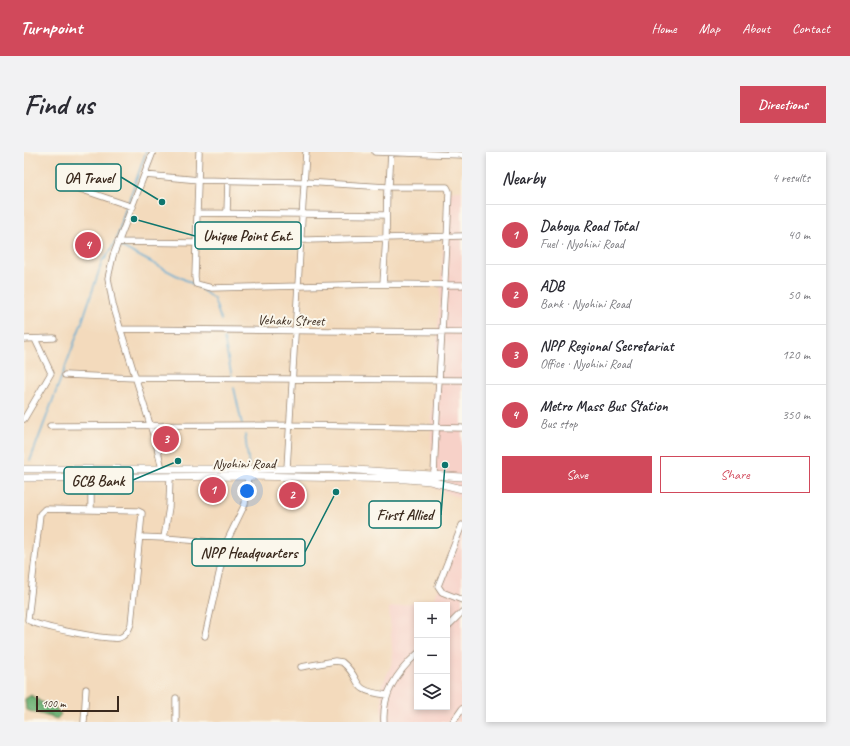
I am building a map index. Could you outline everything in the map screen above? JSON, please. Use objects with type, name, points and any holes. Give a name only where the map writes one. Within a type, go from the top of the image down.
[{"type":"main road","name":"Nyohini Road","points":[[24,469],[287,468],[434,474],[462,477]]},
{"type":"main road","name":"Nyohini Road","points":[[24,478],[248,476],[406,479],[430,481],[462,490]]},
{"type":"street","points":[[154,152],[118,242],[108,278],[110,294],[162,469]]},
{"type":"street","points":[[199,152],[195,281],[199,286],[212,288],[383,284],[462,285]]},
{"type":"street","points":[[287,468],[302,240],[306,152]]},
{"type":"street","points":[[375,152],[460,156]]},
{"type":"street","points":[[383,284],[391,152]]},
{"type":"street","points":[[145,175],[199,180],[447,187],[449,191],[447,236],[434,474]]},
{"type":"street","points":[[227,213],[228,180]]},
{"type":"street","points":[[68,185],[132,207]]},
{"type":"street","points":[[198,213],[386,216]]},
{"type":"street","points":[[118,242],[196,243],[462,236]]},
{"type":"street","name":"Vehaku Street","points":[[120,329],[295,332],[462,332]]},
{"type":"street","points":[[24,339],[54,338]]},
{"type":"street","points":[[25,415],[51,373],[35,339]]},
{"type":"street","points":[[65,375],[135,378],[292,380],[462,380]]},
{"type":"street","points":[[50,426],[150,425],[462,428]]},
{"type":"street","points":[[205,636],[226,543],[245,504],[248,476]]},
{"type":"street","points":[[164,538],[169,507],[170,477]]},
{"type":"street","points":[[91,478],[91,510]]},
{"type":"street","points":[[45,509],[140,512],[142,516],[140,537],[131,624],[126,634],[121,637],[107,638],[30,622],[26,618],[41,512],[45,509]]},
{"type":"street","points":[[462,525],[438,586],[442,592],[462,600]]},
{"type":"street","points":[[140,537],[226,543]]},
{"type":"street","points":[[450,624],[462,612]]},
{"type":"street","points":[[384,722],[384,707],[387,694],[398,674],[414,657]]},
{"type":"street","points":[[301,667],[335,661],[342,662],[362,689],[369,692],[387,694]]},
{"type":"street","points":[[84,722],[86,689]]},
{"type":"street","points":[[176,698],[176,722]]},
{"type":"street","points":[[453,722],[462,709]]},
{"type":"shaded area","points":[[447,191],[462,191],[462,499],[433,487],[431,432]]},
{"type":"shaded area","points":[[462,519],[462,722],[382,722],[381,688],[393,661],[389,608],[414,603],[414,710],[450,710],[450,602],[417,602],[435,598]]},
{"type":"green space","points":[[31,695],[43,703],[52,704],[61,714],[57,719],[26,710],[25,699]]},
{"type":"waterway","points":[[128,203],[146,152]]},
{"type":"waterway","points":[[117,238],[126,207]]},
{"type":"waterway","points":[[30,461],[82,322],[103,259],[105,259],[116,241]]},
{"type":"waterway","points":[[120,246],[195,285]]},
{"type":"waterway","points":[[198,287],[214,299],[221,320]]},
{"type":"waterway","points":[[224,339],[232,377]]},
{"type":"waterway","points":[[234,388],[242,424]]},
{"type":"waterway","points":[[245,435],[249,466]]},
{"type":"place","name":"OA Travel","points":[[162,202]]},
{"type":"place","name":"Unique Point Ent.","points":[[134,219]]},
{"type":"place","name":"Metro Mass Bus Station","points":[[88,245]]},
{"type":"place","name":"NPP Regional Secretariat","points":[[166,439]]},
{"type":"place","name":"GCB Bank","points":[[178,461]]},
{"type":"place","name":"First Allied","points":[[445,465]]},
{"type":"place","name":"Daboya Road Total","points":[[213,490]]},
{"type":"place","name":"NPP Headquarters","points":[[336,492]]},
{"type":"place","name":"ADB","points":[[292,495]]}]
